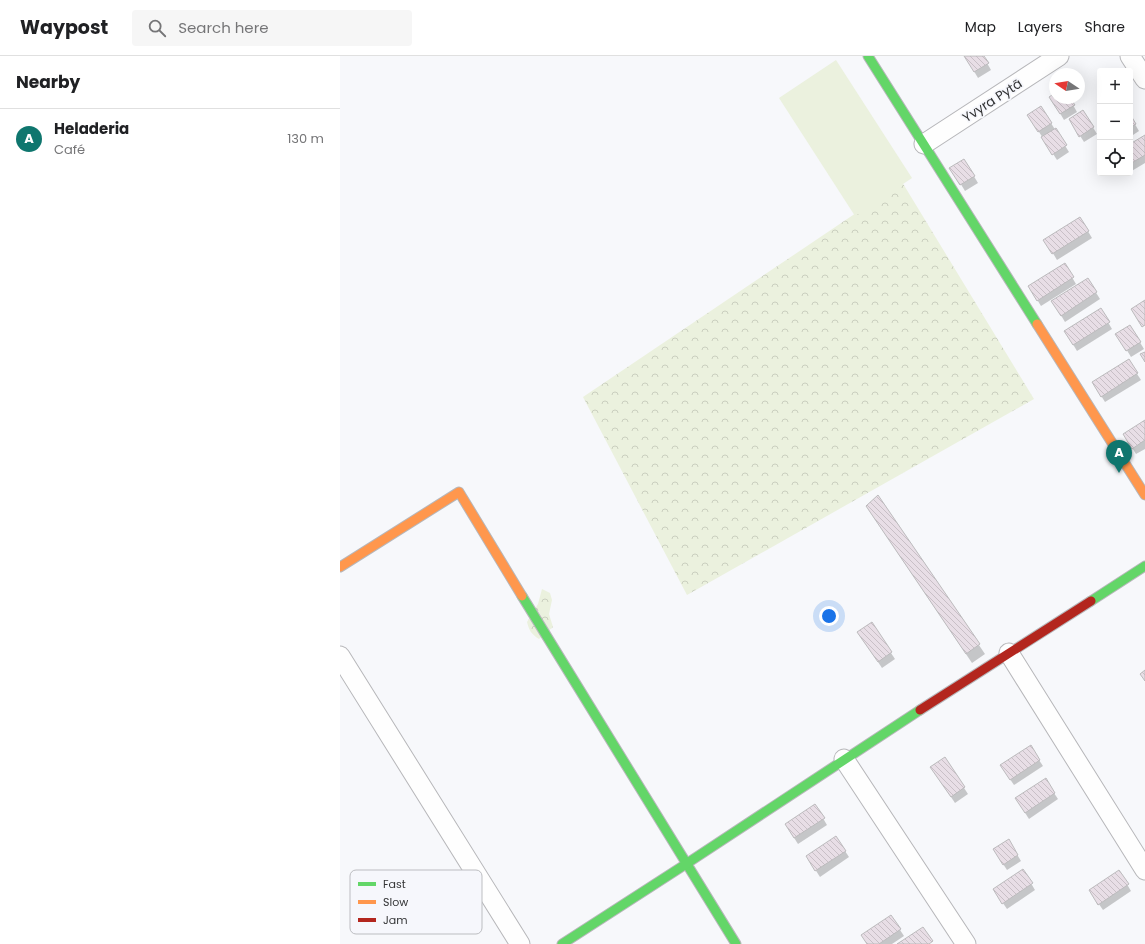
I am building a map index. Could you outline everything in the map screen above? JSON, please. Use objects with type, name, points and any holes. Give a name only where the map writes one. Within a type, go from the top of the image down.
[{"type":"street","points":[[868,56],[1145,495]]},
{"type":"street","name":"Yvyra Pytã","points":[[924,144],[1059,56]]},
{"type":"street","points":[[1130,56],[1145,79]]},
{"type":"street","points":[[340,567],[459,492],[736,944]]},
{"type":"street","points":[[562,944],[844,759],[1145,566]]},
{"type":"street","points":[[1008,653],[1145,870]]},
{"type":"street","points":[[340,656],[474,870]]},
{"type":"street","points":[[844,759],[966,944]]},
{"type":"street","points":[[482,883],[520,944]]},
{"type":"green space","points":[[836,60],[912,178],[855,216],[779,98]]},
{"type":"green space","points":[[902,182],[1034,399],[687,595],[583,397]]},
{"type":"green space","points":[[542,589],[550,593],[552,600],[549,614],[553,627],[539,639],[531,632],[527,622],[538,604]]},
{"type":"building","points":[[964,56],[984,56],[989,63],[974,72]]},
{"type":"building","points":[[1054,104],[1075,105],[1060,114]]},
{"type":"building","points":[[1041,106],[1052,123],[1038,132],[1027,115]]},
{"type":"building","points":[[1083,110],[1094,127],[1079,137],[1069,119]]},
{"type":"building","points":[[1133,119],[1136,124],[1133,126]]},
{"type":"building","points":[[1056,128],[1067,145],[1052,155],[1041,137]]},
{"type":"building","points":[[1145,135],[1145,155],[1133,162],[1133,142]]},
{"type":"building","points":[[964,159],[975,176],[960,185],[949,168]]},
{"type":"building","points":[[1080,217],[1089,231],[1052,254],[1043,240]]},
{"type":"building","points":[[1065,263],[1074,277],[1037,301],[1028,286]]},
{"type":"building","points":[[1088,278],[1097,292],[1061,316],[1051,301]]},
{"type":"building","points":[[1145,300],[1145,325],[1142,327],[1131,309]]},
{"type":"building","points":[[1101,308],[1110,322],[1073,345],[1064,331]]},
{"type":"building","points":[[1130,325],[1141,342],[1126,351],[1115,334]]},
{"type":"building","points":[[1145,352],[1145,362],[1140,354]]},
{"type":"building","points":[[1129,359],[1138,373],[1101,397],[1092,382]]},
{"type":"building","points":[[1145,420],[1145,440],[1132,449],[1123,434]]},
{"type":"building","points":[[878,495],[980,644],[966,654],[866,506]]},
{"type":"building","points":[[872,622],[892,652],[878,662],[857,632]]},
{"type":"building","points":[[1145,670],[1145,681],[1140,674]]},
{"type":"building","points":[[1031,745],[1040,760],[1010,780],[1000,765]]},
{"type":"building","points":[[945,757],[965,787],[951,797],[930,767]]},
{"type":"building","points":[[1046,778],[1055,793],[1025,813],[1015,798]]},
{"type":"building","points":[[815,804],[825,818],[794,838],[785,824]]},
{"type":"building","points":[[836,836],[846,851],[815,871],[806,856]]},
{"type":"building","points":[[1009,839],[1018,855],[1003,865],[993,849]]},
{"type":"building","points":[[1023,869],[1033,883],[1002,904],[993,889]]},
{"type":"building","points":[[1119,870],[1129,884],[1098,905],[1089,890]]},
{"type":"building","points":[[891,915],[901,929],[879,944],[867,944],[861,935]]},
{"type":"building","points":[[923,927],[933,941],[929,944],[897,944]]},
{"type":"traffic: fast","points":[[868,56],[1037,324]]},
{"type":"traffic: fast","points":[[1091,601],[1145,566]]},
{"type":"traffic: fast","points":[[522,596],[736,944]]},
{"type":"traffic: fast","points":[[562,944],[920,710]]},
{"type":"traffic: slow","points":[[1037,324],[1145,495]]},
{"type":"traffic: slow","points":[[340,567],[459,492],[522,596]]},
{"type":"traffic: jam","points":[[920,710],[1091,601]]},
{"type":"place","name":"Heladeria","points":[[1119,473]]}]
